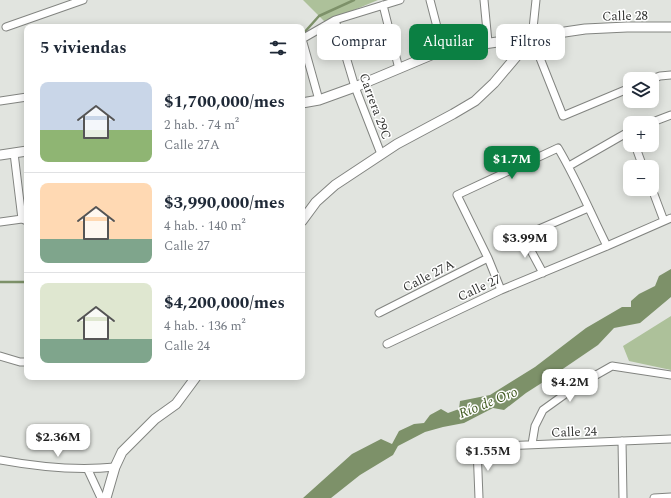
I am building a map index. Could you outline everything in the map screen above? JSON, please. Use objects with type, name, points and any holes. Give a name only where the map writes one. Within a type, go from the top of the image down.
[{"type":"street","points":[[6,27],[83,0]]},
{"type":"street","points":[[305,37],[335,20],[400,0]]},
{"type":"street","points":[[430,0],[436,24]]},
{"type":"street","points":[[484,0],[486,24]]},
{"type":"street","points":[[533,24],[536,0]]},
{"type":"street","points":[[383,5],[399,68]]},
{"type":"street","name":"Carrera 29C","points":[[335,20],[355,87],[381,154]]},
{"type":"street","name":"Calle 28","points":[[565,32],[585,29],[671,27]]},
{"type":"street","name":"Calle 28","points":[[488,42],[496,41]]},
{"type":"street","points":[[305,50],[318,100]]},
{"type":"street","name":"Calle 28","points":[[305,102],[318,100],[355,87],[419,60]]},
{"type":"street","points":[[305,215],[316,202],[335,185],[381,154],[475,101],[494,83],[513,60]]},
{"type":"street","points":[[541,60],[563,116],[623,91]]},
{"type":"street","points":[[659,76],[671,75]]},
{"type":"street","points":[[0,102],[24,98]]},
{"type":"street","points":[[659,119],[671,114]]},
{"type":"street","points":[[569,166],[623,136]]},
{"type":"street","points":[[501,290],[488,258],[457,195],[558,148],[569,166],[607,246]]},
{"type":"street","points":[[0,155],[24,151]]},
{"type":"street","points":[[14,153],[24,214]]},
{"type":"street","points":[[656,196],[668,220]]},
{"type":"street","points":[[543,273],[523,236],[588,208]]},
{"type":"street","points":[[0,222],[24,220]]},
{"type":"street","name":"Calle 27","points":[[387,344],[501,290],[668,220]]},
{"type":"street","name":"Calle 27A","points":[[379,313],[488,258]]},
{"type":"street","points":[[0,356],[24,362]]},
{"type":"street","points":[[532,444],[535,426],[544,410],[575,387],[612,366],[671,375]]},
{"type":"street","points":[[106,498],[115,467],[122,452],[155,419],[176,404],[194,380]]},
{"type":"street","name":"Calle 24","points":[[479,498],[477,447],[671,439]]},
{"type":"street","points":[[622,441],[623,498]]},
{"type":"street","points":[[0,460],[30,466],[88,470],[115,467]]},
{"type":"street","points":[[88,470],[101,498]]},
{"type":"street","points":[[654,498],[671,497]]},
{"type":"shaded area","points":[[303,0],[378,0],[325,22]]},
{"type":"shaded area","points":[[671,316],[671,370],[629,361],[623,346]]},
{"type":"water","name":"Río de Oro","points":[[671,269],[671,297],[640,323],[614,328],[598,345],[526,393],[504,410],[493,408],[464,423],[425,432],[398,446],[393,455],[360,475],[331,498],[303,498],[352,454],[381,439],[392,444],[399,431],[414,424],[424,423],[430,415],[441,409],[448,413],[459,409],[460,401],[490,395],[535,367],[586,328],[622,307],[631,307],[631,301],[639,294],[655,286],[659,276]]},
{"type":"waterway","points":[[305,32],[319,16],[354,0]]},
{"type":"waterway","points":[[0,282],[24,282]]}]
